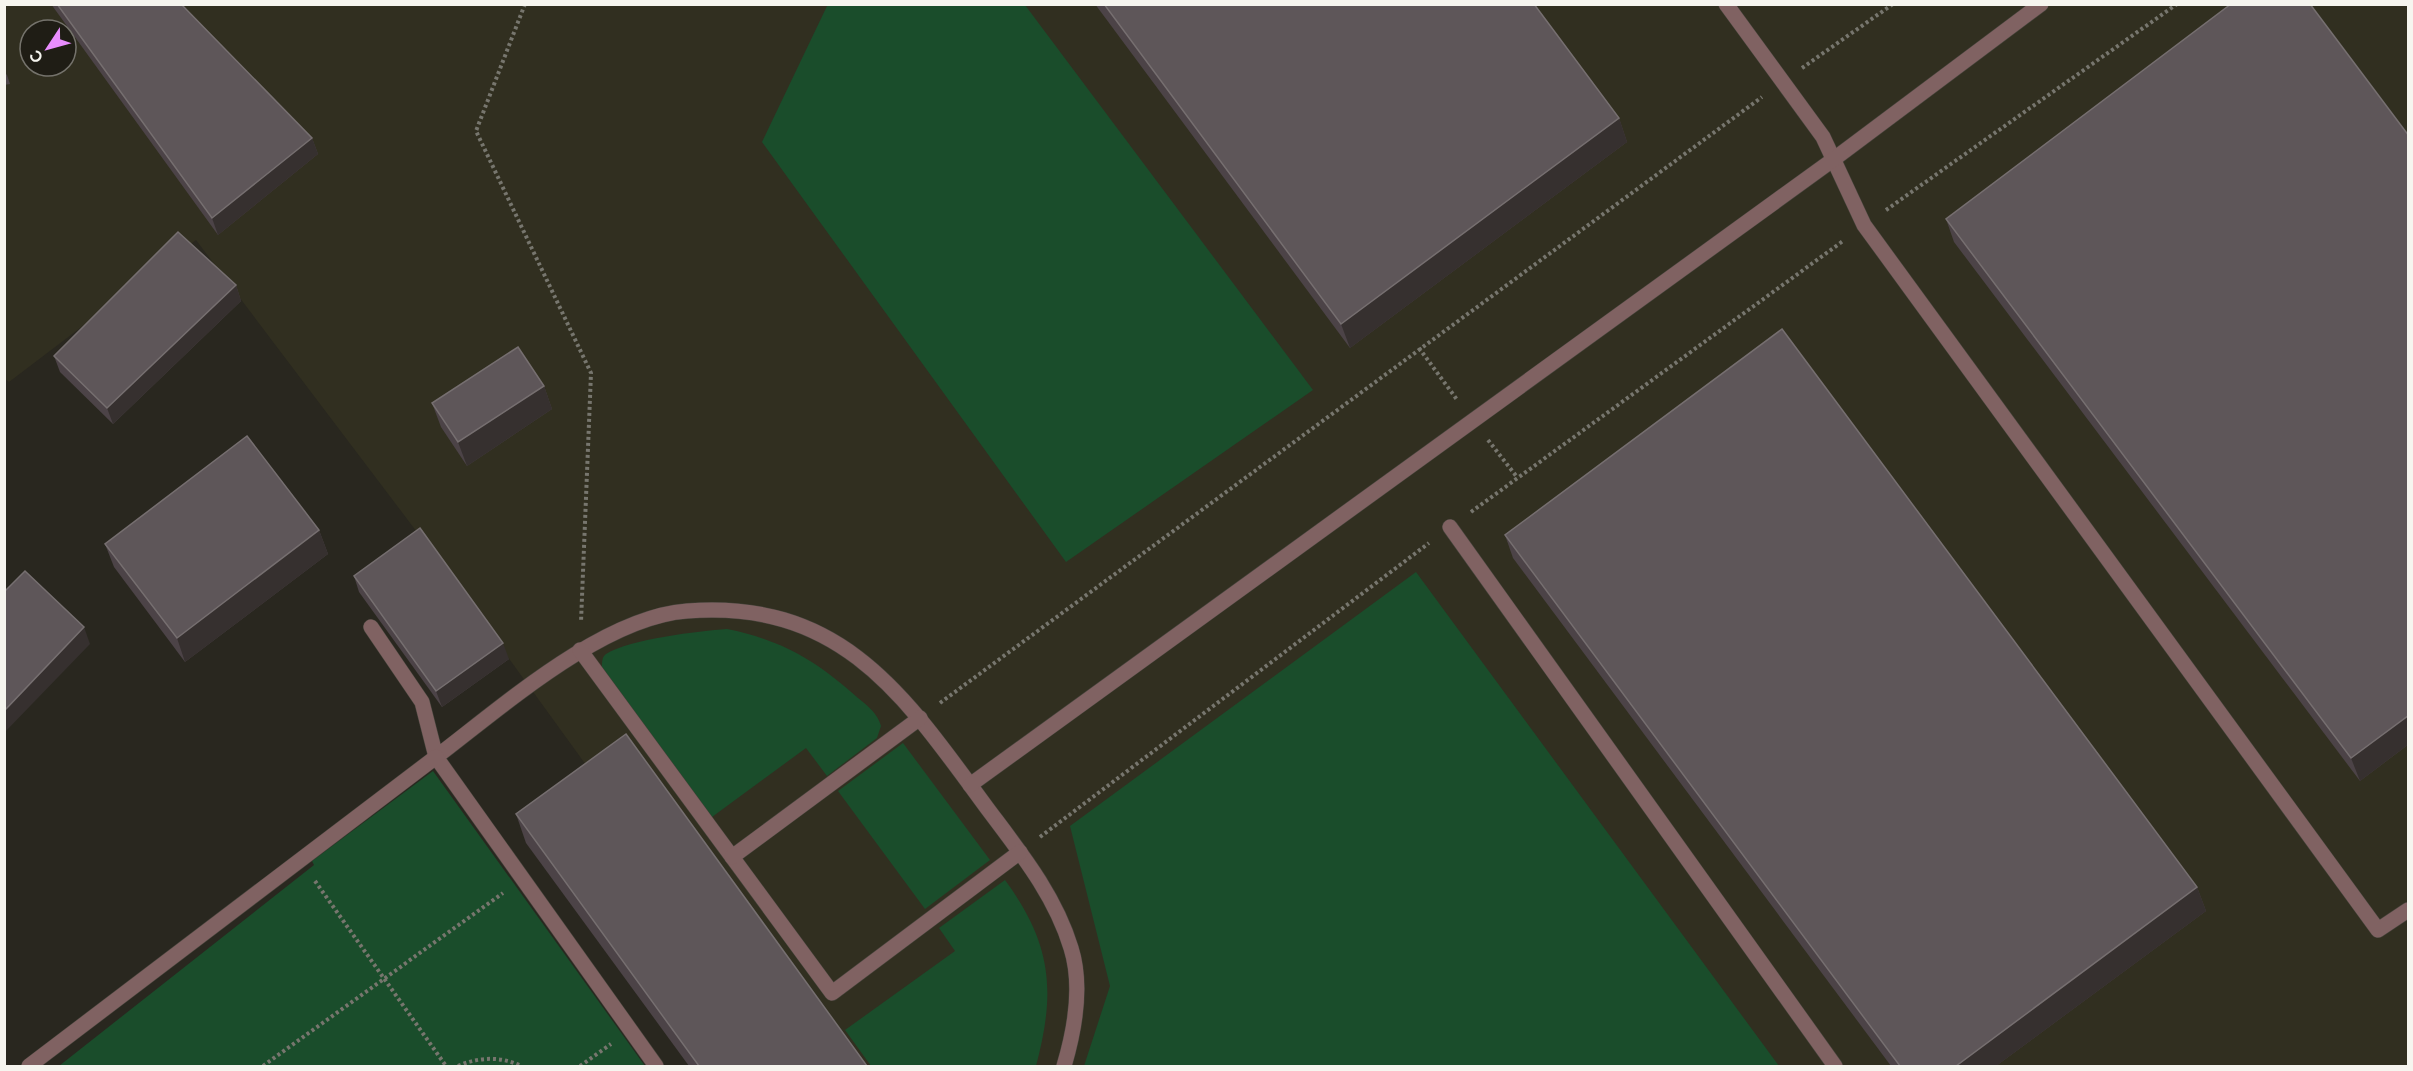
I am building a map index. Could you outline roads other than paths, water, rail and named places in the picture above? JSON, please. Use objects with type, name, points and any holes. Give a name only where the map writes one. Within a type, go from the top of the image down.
[{"type":"lane","points":[[1726,4],[1822,137],[1834,159],[1846,192],[1864,225],[2378,930],[2409,909]]},
{"type":"lane","points":[[970,785],[1834,159],[2041,4]]},
{"type":"lane","points":[[1450,527],[1835,1066]]},
{"type":"lane","points":[[29,1066],[580,650],[639,623],[685,611],[728,610],[770,616],[819,633],[862,659],[892,686],[920,718],[1020,852],[1055,905],[1072,950],[1077,987],[1074,1030],[1064,1066]]},
{"type":"lane","points":[[371,627],[422,702],[436,757],[656,1066]]},
{"type":"lane","points":[[580,650],[832,993],[1020,852]]},
{"type":"lane","points":[[732,857],[920,718]]}]
